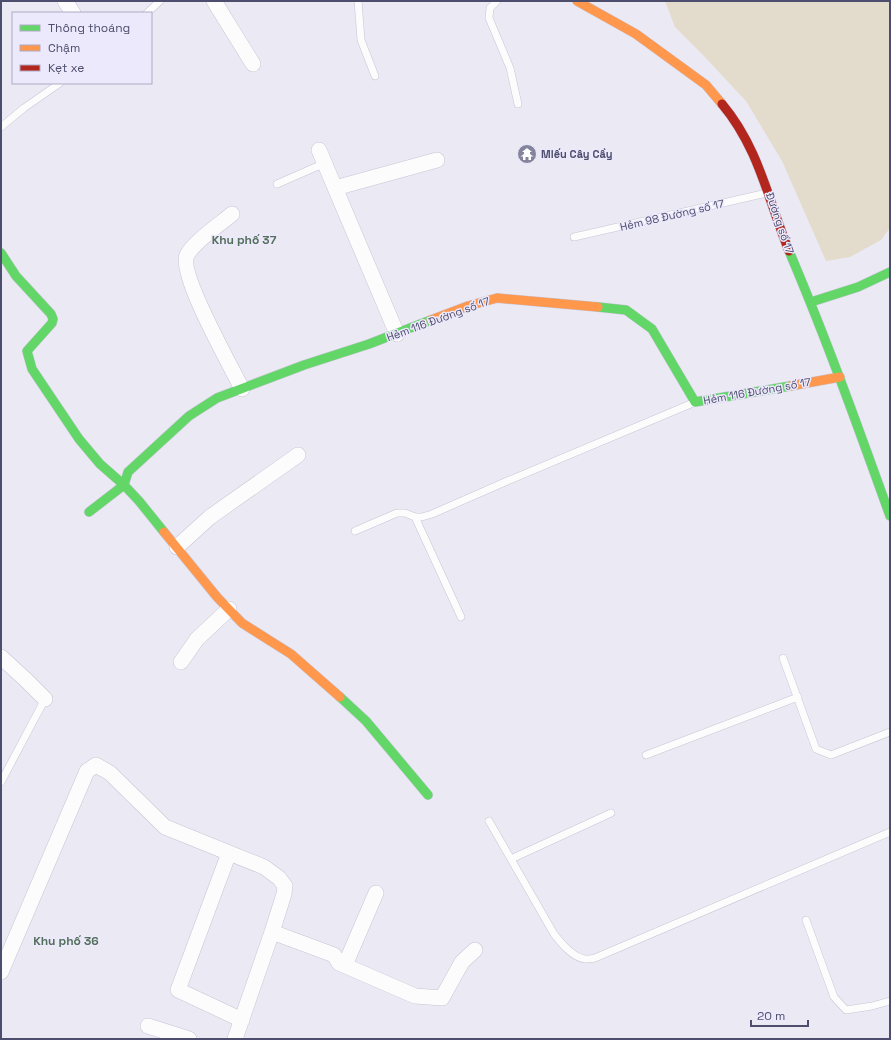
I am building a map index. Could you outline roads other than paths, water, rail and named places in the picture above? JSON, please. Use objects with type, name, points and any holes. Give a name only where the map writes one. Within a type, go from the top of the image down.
[{"type":"street","points":[[65,1],[72,12]]},
{"type":"street","points":[[214,1],[253,64]]},
{"type":"street","name":"Đường số 17","points":[[577,1],[636,34],[706,85],[724,106],[749,143],[769,193],[788,248],[840,377],[890,516]]},
{"type":"street","points":[[322,156],[396,334]]},
{"type":"street","points":[[335,188],[437,160]]},
{"type":"street","points":[[232,214],[192,248],[186,257],[193,289],[242,389]]},
{"type":"street","points":[[1,253],[16,276],[51,314],[53,319],[52,323],[27,351],[32,369],[79,439],[100,464],[139,500],[228,609],[242,623],[291,654],[337,694],[366,721],[428,795]]},
{"type":"street","points":[[811,302],[858,287],[890,272]]},
{"type":"street","name":"Hẻm 116 Đường số 17","points":[[89,512],[124,485],[128,472],[189,416],[217,398],[304,365],[369,344],[468,306],[497,298],[626,310],[652,329],[695,402],[840,377]]},
{"type":"street","points":[[176,547],[210,517],[298,455]]},
{"type":"street","points":[[181,662],[198,639],[228,609]]},
{"type":"street","points":[[1,657],[45,699]]},
{"type":"street","points":[[1,972],[87,771],[96,765],[110,773],[165,827],[264,867],[279,878],[284,886],[284,894],[272,932],[235,1039]]},
{"type":"street","points":[[229,853],[178,990],[242,1020]]},
{"type":"street","points":[[345,965],[376,893]]},
{"type":"street","points":[[272,932],[334,955],[339,962],[415,996],[442,998],[462,962],[475,950]]},
{"type":"street","points":[[148,1026],[189,1039]]},
{"type":"lane","points":[[148,12],[160,1]]},
{"type":"lane","points":[[358,1],[362,40],[375,76]]},
{"type":"lane","points":[[497,1],[490,8],[489,18],[510,68],[518,104]]},
{"type":"lane","points":[[1,127],[24,108],[59,84]]},
{"type":"lane","points":[[277,184],[322,156]]},
{"type":"lane","name":"Hẻm 98 Đường số 17","points":[[574,237],[769,193]]},
{"type":"lane","points":[[355,531],[397,513],[405,513],[415,517],[422,517],[432,514],[695,402]]},
{"type":"lane","points":[[415,517],[461,617]]},
{"type":"lane","points":[[783,658],[816,749],[831,755],[890,732]]},
{"type":"lane","points":[[646,755],[798,697]]},
{"type":"lane","points":[[1,782],[45,699]]},
{"type":"lane","points":[[511,860],[611,813]]},
{"type":"lane","points":[[489,821],[554,934],[573,954],[584,959],[595,958],[890,832]]},
{"type":"lane","points":[[806,920],[834,997],[846,1010],[872,1006],[890,1001]]},
{"type":"place","name":"Miếu Cây Cầy","points":[[527,154]]},
{"type":"district","name":"Khu phố 37","points":[[244,240]]},
{"type":"district","name":"Khu phố 36","points":[[66,941]]}]
